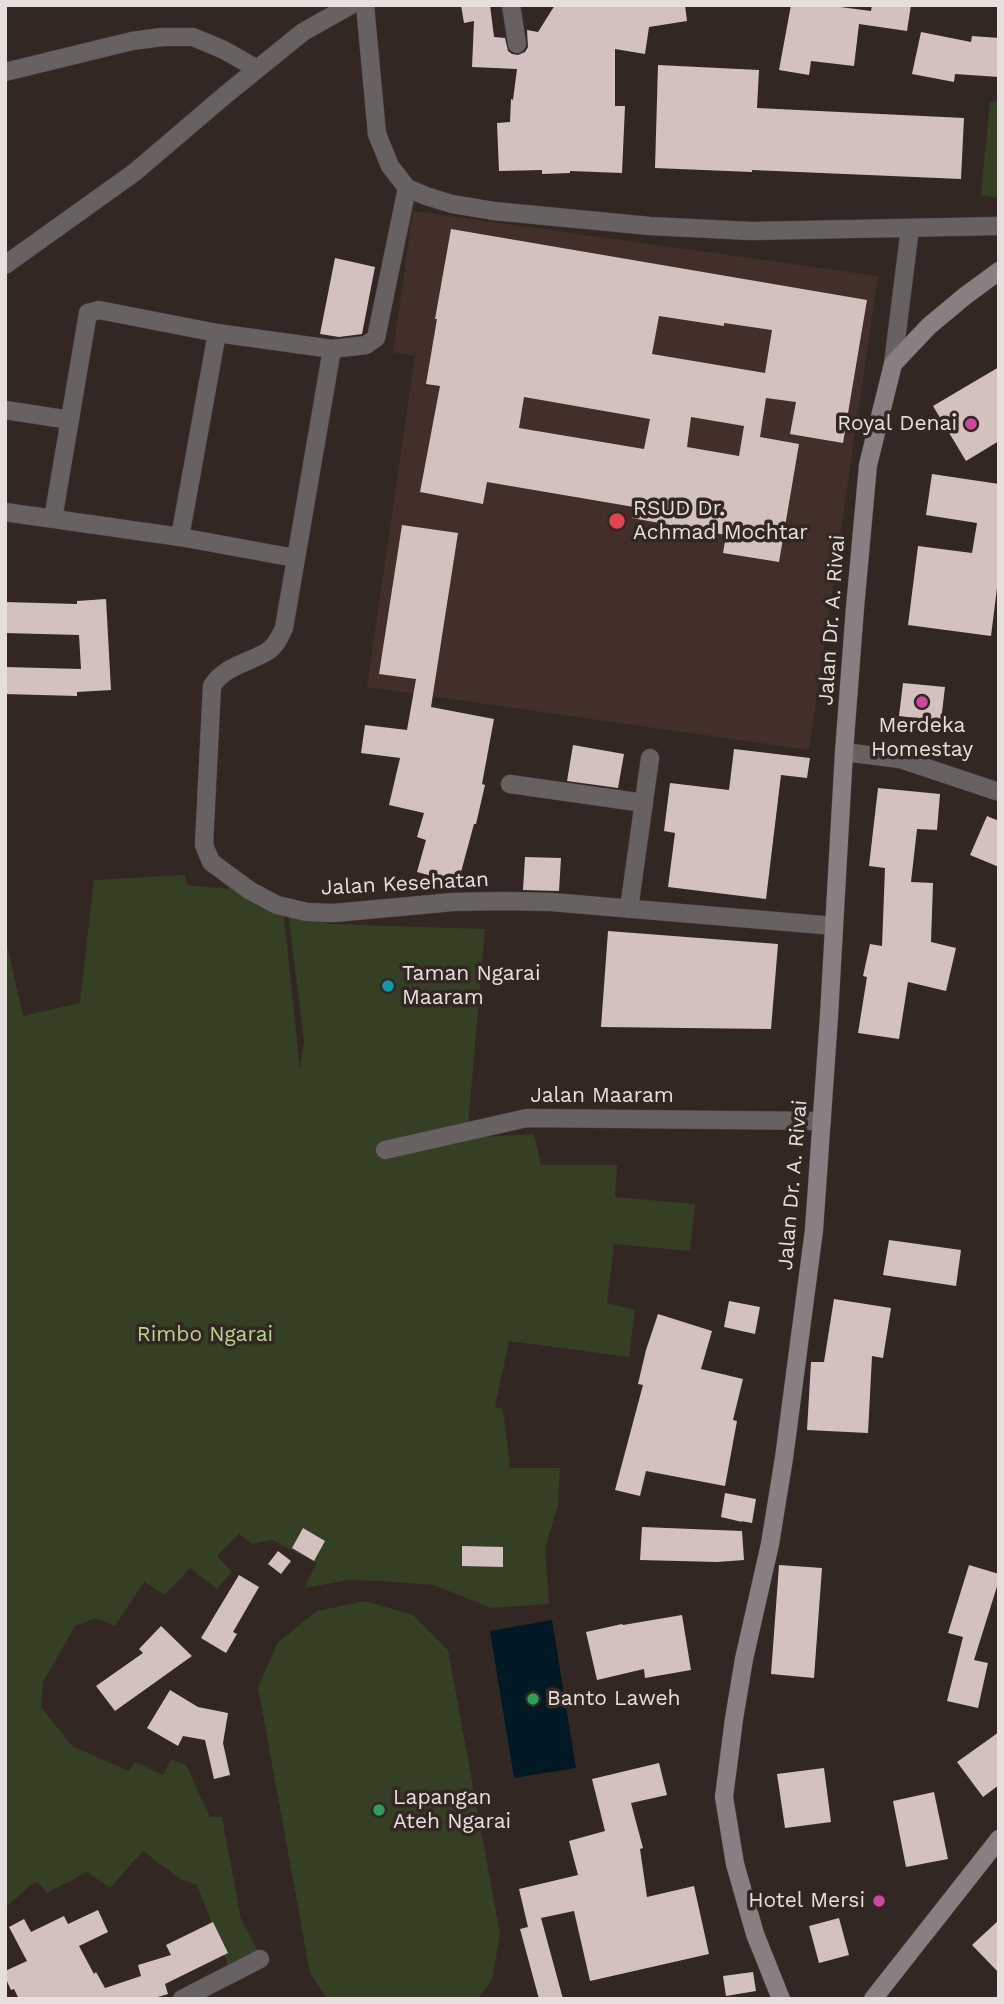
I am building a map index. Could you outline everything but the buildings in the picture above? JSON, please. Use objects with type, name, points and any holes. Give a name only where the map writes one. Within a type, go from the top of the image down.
[{"type":"main road","points":[[893,364],[929,326],[999,271]]},
{"type":"main road","name":"Jalan Dr. A. Rivai","points":[[781,1999],[755,1934],[735,1864],[724,1797],[744,1659],[770,1544],[784,1458],[814,1230],[844,752],[868,465],[893,364]]},
{"type":"main road","points":[[873,1999],[999,1839]]},
{"type":"street","points":[[5,265],[135,172],[303,32],[351,5]]},
{"type":"street","points":[[365,5],[377,134],[390,166],[407,188],[452,204],[650,226],[751,231],[999,226]]},
{"type":"street","points":[[511,5],[517,44]]},
{"type":"street","points":[[5,72],[132,41],[162,37],[193,37],[224,50],[257,69]]},
{"type":"street","points":[[53,519],[88,313],[99,310],[217,333],[332,349],[366,345],[376,338],[407,188]]},
{"type":"street","points":[[893,364],[910,228]]},
{"type":"street","points":[[180,537],[217,333]]},
{"type":"street","name":"Jalan Kesehatan","points":[[332,349],[284,628],[278,641],[269,650],[217,677],[212,686],[204,845],[211,862],[249,890],[277,905],[307,912],[334,913],[453,902],[551,902],[834,926]]},
{"type":"street","points":[[5,410],[70,420]]},
{"type":"street","points":[[5,512],[180,537],[295,558]]},
{"type":"street","points":[[844,752],[900,760],[999,792]]},
{"type":"street","points":[[629,909],[650,758]]},
{"type":"street","points":[[510,784],[644,803]]},
{"type":"street","name":"Jalan Maaram","points":[[385,1150],[527,1118],[822,1121]]},
{"type":"street","points":[[182,1999],[260,1959]]},
{"type":"shaded area","name":"RSUD Dr. Achmad Mochtar","points":[[413,211],[878,276],[809,750],[367,687],[415,356],[393,352]]},
{"type":"green space","points":[[999,101],[999,198],[981,195],[990,102]]},
{"type":"green space","name":"Rimbo Ngarai","points":[[230,871],[283,908],[300,1069],[304,1042],[288,912],[329,924],[485,929],[467,1138],[534,1134],[541,1165],[617,1165],[615,1197],[695,1204],[690,1251],[614,1244],[607,1303],[635,1310],[629,1357],[509,1341],[495,1407],[503,1409],[510,1468],[560,1468],[558,1505],[545,1548],[549,1604],[491,1608],[434,1585],[381,1581],[349,1580],[304,1588],[317,1563],[272,1540],[252,1544],[239,1534],[217,1556],[232,1572],[217,1589],[190,1568],[165,1595],[144,1582],[115,1626],[96,1618],[75,1626],[43,1682],[41,1707],[72,1746],[129,1771],[135,1762],[163,1775],[171,1759],[186,1765],[210,1817],[222,1817],[241,1919],[262,1959],[231,1973],[197,1885],[180,1879],[143,1851],[110,1888],[87,1872],[47,1893],[37,1882],[33,1883],[5,1908],[5,936],[23,1016],[80,1003],[94,880],[185,875],[187,885],[229,889]]},
{"type":"green space","name":"Lapangan Ateh Ngarai","points":[[365,1601],[413,1615],[448,1650],[500,1934],[492,1980],[478,1999],[327,1999],[310,1973],[258,1687],[278,1642],[317,1611]]},
{"type":"water","name":"Banto Laweh","points":[[552,1620],[576,1768],[514,1778],[490,1631]]},
{"type":"place","name":"Royal Denai","points":[[971,424]]},
{"type":"place","name":"RSUD Dr. Achmad Mochtar","points":[[617,521]]},
{"type":"place","name":"Merdeka Homestay","points":[[922,702]]},
{"type":"place","name":"Taman Ngarai Maaram","points":[[388,986]]},
{"type":"place","name":"Banto Laweh","points":[[533,1699]]},
{"type":"place","name":"Lapangan Ateh Ngarai","points":[[379,1810]]},
{"type":"place","name":"Hotel Mersi","points":[[879,1901]]}]
